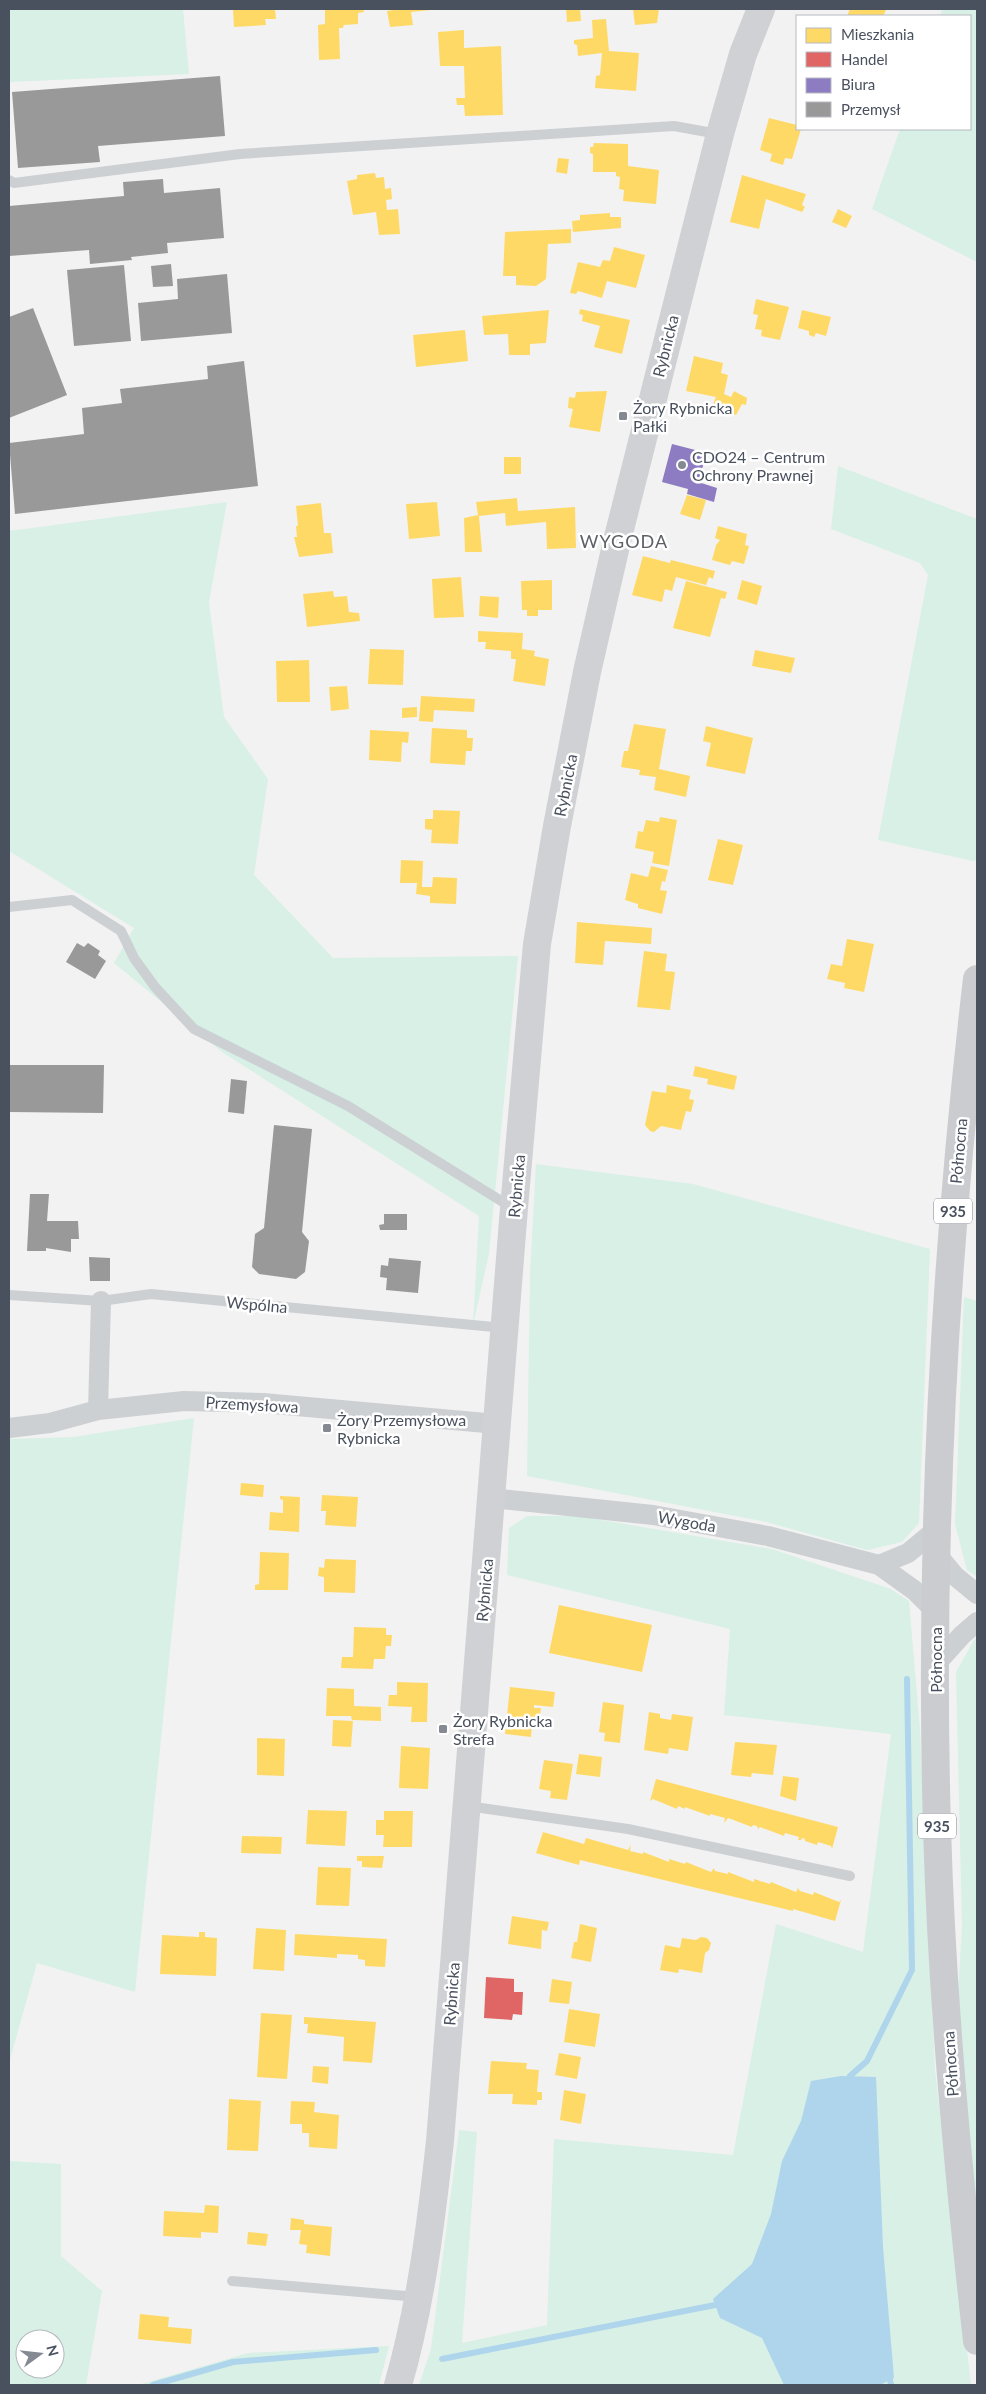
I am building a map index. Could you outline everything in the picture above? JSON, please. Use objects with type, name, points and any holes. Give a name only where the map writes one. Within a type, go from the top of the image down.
[{"type":"main road","name":"Północna","points":[[977,978],[952,1216],[944,1347],[936,1541],[934,1666],[937,1827],[944,1984],[960,2188],[977,2341]]},
{"type":"street","name":"Rybnicka","points":[[398,2385],[419,2298],[430,2236],[440,2141],[514,1208],[537,944],[559,816],[587,672],[615,548],[720,134],[743,54],[762,9]]},
{"type":"street","points":[[98,1410],[101,1301]]},
{"type":"street","name":"Przemysłowa","points":[[9,1428],[50,1424],[98,1410],[184,1401],[263,1403],[497,1424]]},
{"type":"street","name":"Wygoda","points":[[491,1498],[653,1515],[768,1536],[879,1565]]},
{"type":"street","points":[[879,1565],[936,1541],[955,1576],[977,1594]]},
{"type":"street","points":[[879,1565],[914,1590],[935,1611]]},
{"type":"street","points":[[934,1666],[962,1635],[977,1622]]},
{"type":"lane","points":[[9,180],[14,183],[240,154],[674,126],[720,134]]},
{"type":"lane","points":[[9,907],[72,900],[121,931],[139,965],[194,1029],[348,1106],[514,1208]]},
{"type":"lane","name":"Wspólna","points":[[9,1295],[101,1301],[151,1294],[505,1328]]},
{"type":"lane","points":[[466,1806],[628,1829],[850,1876]]},
{"type":"lane","points":[[232,2281],[419,2298]]},
{"type":"green space","points":[[9,9],[183,9],[189,74],[10,82]]},
{"type":"green space","points":[[942,9],[977,9],[977,262],[872,209],[900,130],[971,130],[971,15],[940,15]]},
{"type":"green space","points":[[838,466],[977,519],[977,860],[973,861],[878,840],[928,575],[920,563],[831,529]]},
{"type":"green space","points":[[227,502],[209,602],[224,717],[268,779],[254,875],[333,958],[518,956],[489,1254],[473,1325],[479,1216],[222,1052],[114,963],[134,928],[9,851],[9,531]]},
{"type":"green space","points":[[536,1164],[693,1184],[930,1249],[919,1523],[902,1542],[867,1550],[766,1522],[527,1476],[530,1274]]},
{"type":"green space","points":[[964,1297],[977,1301],[977,1577],[967,1570],[955,1524]]},
{"type":"green space","points":[[194,1418],[135,1992],[37,1963],[9,2063],[9,1439],[73,1437]]},
{"type":"green space","points":[[527,1516],[578,1516],[772,1549],[891,1589],[909,1601],[920,1729],[935,2070],[971,2385],[419,2385],[431,2349],[459,2130],[477,2132],[462,2343],[547,2325],[554,2139],[733,2155],[776,1924],[863,1952],[891,1734],[724,1715],[730,1629],[507,1575],[509,1528]]},
{"type":"green space","points":[[977,1638],[977,2247],[958,1992],[962,1927],[956,1672],[974,1640]]},
{"type":"green space","points":[[9,2161],[61,2164],[61,2256],[102,2291],[86,2385],[9,2385]]},
{"type":"green space","points":[[389,2346],[379,2385],[138,2385],[248,2353]]},
{"type":"water","points":[[841,2076],[876,2077],[883,2247],[894,2378],[880,2385],[784,2385],[762,2338],[720,2318],[713,2299],[752,2264],[771,2214],[782,2161],[801,2121],[811,2081]]},
{"type":"building: Mieszkania","points":[[233,9],[275,9],[276,19],[265,19],[266,25],[234,27]]},
{"type":"building: Mieszkania","points":[[325,9],[363,9],[364,12],[358,13],[358,24],[344,25],[343,28],[339,28],[340,59],[319,60],[318,25],[325,24]]},
{"type":"building: Mieszkania","points":[[394,9],[431,10],[411,12],[413,25],[390,27],[387,11]]},
{"type":"building: Mieszkania","points":[[566,9],[580,9],[581,21],[567,22]]},
{"type":"building: Mieszkania","points":[[633,9],[659,9],[657,23],[635,25]]},
{"type":"building: Mieszkania","points":[[850,9],[886,10],[884,15],[847,15]]},
{"type":"building: Mieszkania","points":[[606,19],[609,51],[639,53],[636,91],[595,88],[596,76],[600,75],[602,53],[578,56],[577,45],[574,44],[574,40],[593,38],[592,20]]},
{"type":"building: Mieszkania","points":[[464,30],[464,48],[501,46],[503,115],[465,116],[464,105],[457,105],[456,98],[465,98],[464,66],[440,66],[438,32]]},
{"type":"building: Mieszkania","points":[[769,118],[796,125],[796,130],[801,130],[792,159],[785,158],[783,165],[770,161],[772,154],[760,150]]},
{"type":"building: Mieszkania","points":[[594,143],[628,144],[628,166],[659,170],[656,204],[623,201],[624,190],[619,189],[620,177],[616,176],[616,172],[593,172],[593,154],[590,153],[590,147],[593,147]]},
{"type":"building: Mieszkania","points":[[558,158],[569,159],[567,174],[556,172]]},
{"type":"building: Mieszkania","points":[[375,173],[376,178],[384,177],[385,189],[391,188],[392,199],[386,200],[387,210],[398,209],[400,234],[379,235],[376,212],[353,215],[347,181],[357,179],[357,175]]},
{"type":"building: Mieszkania","points":[[742,175],[806,194],[802,205],[805,207],[802,212],[766,199],[759,229],[730,222]]},
{"type":"building: Mieszkania","points":[[838,209],[852,216],[846,228],[832,222]]},
{"type":"building: Mieszkania","points":[[610,213],[610,217],[621,217],[621,228],[573,232],[572,221],[580,220],[580,215]]},
{"type":"building: Mieszkania","points":[[571,229],[571,243],[548,244],[546,279],[536,286],[516,285],[516,276],[503,276],[505,232]]},
{"type":"building: Mieszkania","points":[[614,247],[645,255],[636,288],[607,281],[602,298],[578,291],[576,294],[570,293],[578,262],[600,267],[603,260],[610,261]]},
{"type":"building: Mieszkania","points":[[756,299],[789,307],[780,340],[761,336],[762,330],[755,329],[758,315],[753,314]]},
{"type":"building: Mieszkania","points":[[580,309],[630,320],[622,354],[594,347],[600,326],[582,321],[583,315],[579,314]]},
{"type":"building: Mieszkania","points":[[549,310],[546,343],[530,344],[530,355],[509,355],[508,334],[484,335],[482,316]]},
{"type":"building: Mieszkania","points":[[802,310],[831,317],[826,336],[816,333],[814,337],[809,335],[809,331],[798,328]]},
{"type":"building: Mieszkania","points":[[465,330],[468,361],[416,367],[413,335]]},
{"type":"building: Mieszkania","points":[[694,356],[723,363],[721,373],[728,375],[724,394],[731,397],[734,391],[747,398],[746,405],[742,404],[736,415],[713,404],[716,397],[686,391]]},
{"type":"building: Mieszkania","points":[[607,391],[600,432],[569,427],[573,409],[568,408],[569,397],[575,398],[576,392]]},
{"type":"building: Mieszkania","points":[[504,457],[521,457],[521,474],[504,474]]},
{"type":"building: Mieszkania","points":[[687,495],[706,500],[700,520],[680,514]]},
{"type":"building: Mieszkania","points":[[517,498],[518,511],[575,507],[576,548],[547,549],[546,522],[506,526],[505,513],[479,516],[482,552],[465,552],[464,518],[478,515],[476,502]]},
{"type":"building: Mieszkania","points":[[437,502],[440,536],[409,539],[406,504]]},
{"type":"building: Mieszkania","points":[[321,503],[324,533],[331,533],[333,553],[299,557],[294,537],[297,537],[296,526],[298,526],[296,506]]},
{"type":"building: Mieszkania","points":[[718,526],[747,534],[745,545],[749,546],[744,564],[732,561],[730,565],[712,560],[716,545],[720,540],[715,538]]},
{"type":"building: Mieszkania","points":[[643,556],[670,563],[671,560],[715,571],[713,579],[709,577],[706,585],[676,577],[672,591],[665,589],[662,602],[632,595]]},
{"type":"building: Mieszkania","points":[[461,577],[464,617],[434,618],[432,579]]},
{"type":"building: Mieszkania","points":[[552,580],[552,610],[538,610],[538,616],[527,616],[527,610],[522,610],[521,581]]},
{"type":"building: Mieszkania","points":[[742,580],[762,586],[757,605],[737,599]]},
{"type":"building: Mieszkania","points":[[686,581],[727,592],[725,599],[721,598],[710,637],[673,628]]},
{"type":"building: Mieszkania","points":[[333,591],[334,597],[347,596],[349,612],[359,613],[360,621],[307,627],[303,594]]},
{"type":"building: Mieszkania","points":[[480,596],[499,597],[498,618],[479,616]]},
{"type":"building: Mieszkania","points":[[478,631],[523,633],[522,649],[535,651],[534,656],[549,659],[545,686],[513,681],[516,659],[511,659],[511,651],[485,649],[486,642],[478,642]]},
{"type":"building: Mieszkania","points":[[370,649],[404,650],[403,685],[368,684]]},
{"type":"building: Mieszkania","points":[[755,650],[795,658],[791,673],[752,666]]},
{"type":"building: Mieszkania","points":[[309,660],[310,702],[277,702],[276,661]]},
{"type":"building: Mieszkania","points":[[347,686],[349,709],[331,711],[329,687]]},
{"type":"building: Mieszkania","points":[[421,696],[475,699],[474,712],[434,710],[433,722],[419,721]]},
{"type":"building: Mieszkania","points":[[417,707],[417,717],[402,718],[402,708]]},
{"type":"building: Mieszkania","points":[[634,724],[666,729],[659,769],[690,776],[686,797],[654,790],[656,777],[639,775],[640,770],[621,767],[624,751],[628,751]]},
{"type":"building: Mieszkania","points":[[706,726],[753,738],[745,774],[706,766],[711,743],[703,741]]},
{"type":"building: Mieszkania","points":[[432,728],[467,730],[467,738],[473,738],[472,751],[466,751],[465,765],[430,763]]},
{"type":"building: Mieszkania","points":[[370,730],[409,732],[408,743],[402,742],[401,762],[369,760]]},
{"type":"building: Mieszkania","points":[[433,810],[460,811],[458,844],[431,843],[432,830],[425,829],[425,819],[433,819]]},
{"type":"building: Mieszkania","points":[[660,817],[677,820],[669,866],[652,863],[654,852],[635,848],[638,831],[643,832],[646,820],[659,822]]},
{"type":"building: Mieszkania","points":[[718,839],[743,845],[733,885],[708,880]]},
{"type":"building: Mieszkania","points":[[401,860],[423,861],[422,887],[432,887],[433,877],[457,878],[456,904],[430,903],[430,896],[416,894],[417,883],[400,883]]},
{"type":"building: Mieszkania","points":[[651,866],[668,870],[665,882],[662,881],[660,890],[667,891],[662,914],[638,908],[638,904],[625,900],[631,873],[648,877]]},
{"type":"building: Mieszkania","points":[[577,922],[652,928],[651,944],[605,941],[603,965],[575,963]]},
{"type":"building: Mieszkania","points":[[847,939],[874,944],[864,992],[844,988],[845,983],[827,979],[831,964],[842,966]]},
{"type":"building: Mieszkania","points":[[644,951],[667,954],[665,971],[675,972],[670,1010],[637,1007]]},
{"type":"building: Mieszkania","points":[[695,1066],[737,1076],[734,1090],[707,1084],[708,1079],[693,1076]]},
{"type":"building: Mieszkania","points":[[667,1085],[691,1090],[689,1099],[694,1100],[691,1112],[686,1111],[681,1130],[661,1126],[654,1132],[650,1131],[645,1125],[652,1091],[666,1093]]},
{"type":"building: Mieszkania","points":[[241,1483],[264,1485],[263,1497],[240,1495]]},
{"type":"building: Mieszkania","points":[[322,1495],[358,1497],[356,1527],[325,1525],[326,1511],[321,1511]]},
{"type":"building: Mieszkania","points":[[280,1496],[300,1497],[299,1532],[269,1530],[270,1512],[283,1513],[283,1500],[280,1499]]},
{"type":"building: Mieszkania","points":[[260,1552],[289,1553],[288,1590],[255,1590],[255,1585],[259,1584]]},
{"type":"building: Mieszkania","points":[[325,1559],[356,1560],[355,1593],[324,1592],[324,1577],[318,1576],[319,1567],[324,1568]]},
{"type":"building: Mieszkania","points":[[559,1605],[652,1625],[642,1672],[549,1653]]},
{"type":"building: Mieszkania","points":[[354,1627],[386,1628],[386,1635],[392,1635],[391,1646],[386,1646],[385,1659],[374,1659],[373,1669],[341,1668],[342,1657],[353,1657]]},
{"type":"building: Mieszkania","points":[[397,1682],[428,1683],[427,1722],[411,1722],[412,1707],[388,1706],[389,1695],[397,1695]]},
{"type":"building: Mieszkania","points":[[510,1687],[555,1692],[553,1707],[534,1705],[534,1708],[541,1708],[539,1723],[532,1723],[531,1737],[505,1734]]},
{"type":"building: Mieszkania","points":[[327,1688],[354,1689],[354,1706],[381,1707],[381,1721],[352,1720],[351,1716],[326,1716]]},
{"type":"building: Mieszkania","points":[[603,1702],[624,1705],[620,1743],[604,1741],[605,1733],[599,1732]]},
{"type":"building: Mieszkania","points":[[649,1712],[660,1714],[660,1718],[671,1720],[672,1714],[693,1717],[688,1751],[669,1748],[668,1754],[644,1750]]},
{"type":"building: Mieszkania","points":[[333,1720],[353,1721],[351,1747],[332,1746]]},
{"type":"building: Mieszkania","points":[[257,1738],[285,1739],[284,1776],[257,1775]]},
{"type":"building: Mieszkania","points":[[735,1742],[777,1745],[773,1775],[752,1773],[751,1777],[731,1775]]},
{"type":"building: Mieszkania","points":[[401,1746],[430,1748],[428,1789],[399,1788]]},
{"type":"building: Mieszkania","points":[[579,1754],[602,1757],[600,1777],[576,1774]]},
{"type":"building: Mieszkania","points":[[544,1760],[573,1764],[567,1800],[550,1798],[551,1791],[539,1789]]},
{"type":"building: Mieszkania","points":[[783,1776],[799,1778],[796,1801],[780,1796]]},
{"type":"building: Mieszkania","points":[[656,1779],[838,1827],[832,1849],[831,1846],[818,1842],[817,1845],[802,1838],[798,1840],[799,1837],[785,1833],[784,1836],[728,1818],[724,1823],[725,1818],[710,1814],[710,1816],[685,1807],[685,1809],[678,1806],[677,1809],[653,1799],[650,1801]]},
{"type":"building: Mieszkania","points":[[308,1810],[347,1811],[345,1846],[306,1844]]},
{"type":"building: Mieszkania","points":[[384,1811],[413,1811],[412,1847],[383,1847],[384,1835],[376,1835],[376,1820],[384,1820]]},
{"type":"building: Mieszkania","points":[[543,1832],[584,1844],[586,1838],[628,1850],[631,1845],[630,1851],[643,1854],[643,1852],[669,1862],[669,1859],[685,1864],[686,1862],[711,1872],[714,1868],[715,1871],[728,1874],[728,1872],[754,1882],[754,1879],[770,1884],[771,1882],[796,1892],[798,1888],[800,1891],[813,1895],[814,1892],[839,1902],[841,1900],[835,1921],[793,1909],[793,1911],[580,1860],[579,1865],[536,1853]]},
{"type":"building: Mieszkania","points":[[242,1836],[282,1837],[281,1854],[241,1853]]},
{"type":"building: Mieszkania","points":[[357,1856],[384,1856],[382,1868],[362,1867],[362,1861],[357,1861]]},
{"type":"building: Mieszkania","points":[[318,1867],[351,1868],[349,1906],[316,1905]]},
{"type":"building: Mieszkania","points":[[512,1916],[549,1922],[547,1931],[542,1930],[541,1949],[508,1944]]},
{"type":"building: Mieszkania","points":[[580,1924],[597,1928],[591,1962],[571,1958],[574,1942],[577,1942]]},
{"type":"building: Mieszkania","points":[[256,1928],[286,1930],[284,1971],[253,1969]]},
{"type":"building: Mieszkania","points":[[199,1932],[205,1932],[205,1937],[217,1938],[216,1976],[160,1974],[162,1935],[199,1937]]},
{"type":"building: Mieszkania","points":[[295,1934],[387,1939],[385,1967],[365,1966],[365,1960],[358,1959],[358,1955],[337,1954],[337,1958],[294,1955]]},
{"type":"building: Mieszkania","points":[[701,1937],[707,1938],[711,1943],[709,1950],[705,1953],[702,1973],[679,1969],[678,1973],[660,1970],[665,1945],[680,1948],[682,1938],[696,1940]]},
{"type":"building: Mieszkania","points":[[552,1979],[572,1982],[569,2004],[549,2002]]},
{"type":"building: Mieszkania","points":[[569,2009],[600,2014],[595,2047],[564,2042]]},
{"type":"building: Mieszkania","points":[[261,2013],[292,2015],[287,2079],[257,2077]]},
{"type":"building: Mieszkania","points":[[304,2017],[376,2022],[372,2063],[343,2061],[344,2037],[307,2033],[308,2024],[304,2024]]},
{"type":"building: Mieszkania","points":[[559,2053],[581,2057],[577,2079],[555,2075]]},
{"type":"building: Mieszkania","points":[[491,2061],[527,2063],[526,2069],[539,2070],[537,2092],[542,2092],[542,2100],[537,2100],[537,2105],[512,2104],[513,2094],[488,2094]]},
{"type":"building: Mieszkania","points":[[313,2066],[329,2067],[328,2084],[312,2082]]},
{"type":"building: Mieszkania","points":[[564,2090],[586,2094],[581,2124],[560,2120]]},
{"type":"building: Mieszkania","points":[[229,2099],[261,2101],[258,2151],[227,2150]]},
{"type":"building: Mieszkania","points":[[291,2101],[315,2102],[314,2112],[339,2115],[337,2149],[309,2147],[309,2133],[302,2133],[302,2124],[290,2124]]},
{"type":"building: Mieszkania","points":[[205,2205],[219,2206],[218,2233],[201,2232],[201,2238],[163,2236],[164,2211],[204,2213]]},
{"type":"building: Mieszkania","points":[[291,2218],[304,2220],[304,2224],[332,2227],[330,2256],[306,2253],[307,2245],[299,2244],[301,2230],[290,2230]]},
{"type":"building: Mieszkania","points":[[248,2232],[268,2234],[266,2246],[247,2244]]},
{"type":"building: Mieszkania","points":[[140,2314],[169,2317],[168,2327],[192,2329],[191,2344],[138,2339]]},
{"type":"building: Handel","points":[[486,1977],[514,1979],[514,1992],[523,1992],[522,2015],[513,2014],[512,2020],[484,2018]]},
{"type":"building: Biura","points":[[672,444],[707,453],[698,482],[717,488],[714,502],[687,494],[688,489],[662,482]]},
{"type":"building: Przemysł","points":[[220,76],[225,136],[98,146],[100,162],[18,168],[12,92]]},
{"type":"building: Przemysł","points":[[163,179],[164,193],[220,188],[224,238],[167,243],[168,253],[131,257],[132,260],[90,264],[89,250],[9,256],[9,206],[124,196],[123,182]]},
{"type":"building: Przemysł","points":[[171,264],[173,286],[153,287],[151,266]]},
{"type":"building: Przemysł","points":[[124,265],[131,341],[74,346],[67,270]]},
{"type":"building: Przemysł","points":[[227,274],[232,333],[141,341],[138,303],[178,299],[177,279]]},
{"type":"building: Przemysł","points":[[33,308],[67,395],[9,418],[9,317]]},
{"type":"building: Przemysł","points":[[244,361],[258,486],[15,514],[9,443],[84,434],[82,408],[122,403],[120,389],[208,379],[207,366]]},
{"type":"building: Przemysł","points":[[77,943],[84,947],[88,943],[100,951],[98,955],[106,961],[95,979],[66,962]]},
{"type":"building: Przemysł","points":[[9,1065],[104,1065],[103,1113],[9,1112]]},
{"type":"building: Przemysł","points":[[231,1079],[247,1081],[244,1114],[228,1112]]},
{"type":"building: Przemysł","points":[[274,1125],[312,1129],[302,1232],[309,1241],[305,1272],[296,1279],[259,1274],[252,1267],[255,1234],[264,1228]]},
{"type":"building: Przemysł","points":[[30,1194],[49,1194],[47,1221],[78,1221],[79,1239],[71,1239],[71,1252],[46,1248],[46,1251],[27,1251]]},
{"type":"building: Przemysł","points":[[384,1214],[407,1214],[407,1230],[380,1230],[379,1225],[384,1224]]},
{"type":"building: Przemysł","points":[[89,1257],[110,1258],[110,1281],[90,1281]]},
{"type":"building: Przemysł","points":[[389,1258],[421,1261],[418,1293],[386,1290],[387,1278],[380,1277],[381,1265],[388,1266]]},
{"type":"waterway","points":[[850,2076],[867,2061],[912,1970],[907,1679]]},
{"type":"waterway","points":[[442,2359],[715,2305]]},
{"type":"waterway","points":[[153,2385],[233,2362],[376,2350]]},
{"type":"waterway","points":[[890,2380],[891,2385]]},
{"type":"place","name":"Żory Rybnicka Pałki","points":[[623,416]]},
{"type":"place","name":"CDO24 – Centrum Ochrony Prawnej","points":[[682,465]]},
{"type":"place","name":"Żory Przemysłowa Rybnicka","points":[[327,1428]]},
{"type":"place","name":"Żory Rybnicka Strefa","points":[[443,1729]]},
{"type":"district","name":"WYGODA","points":[[624,541]]}]
